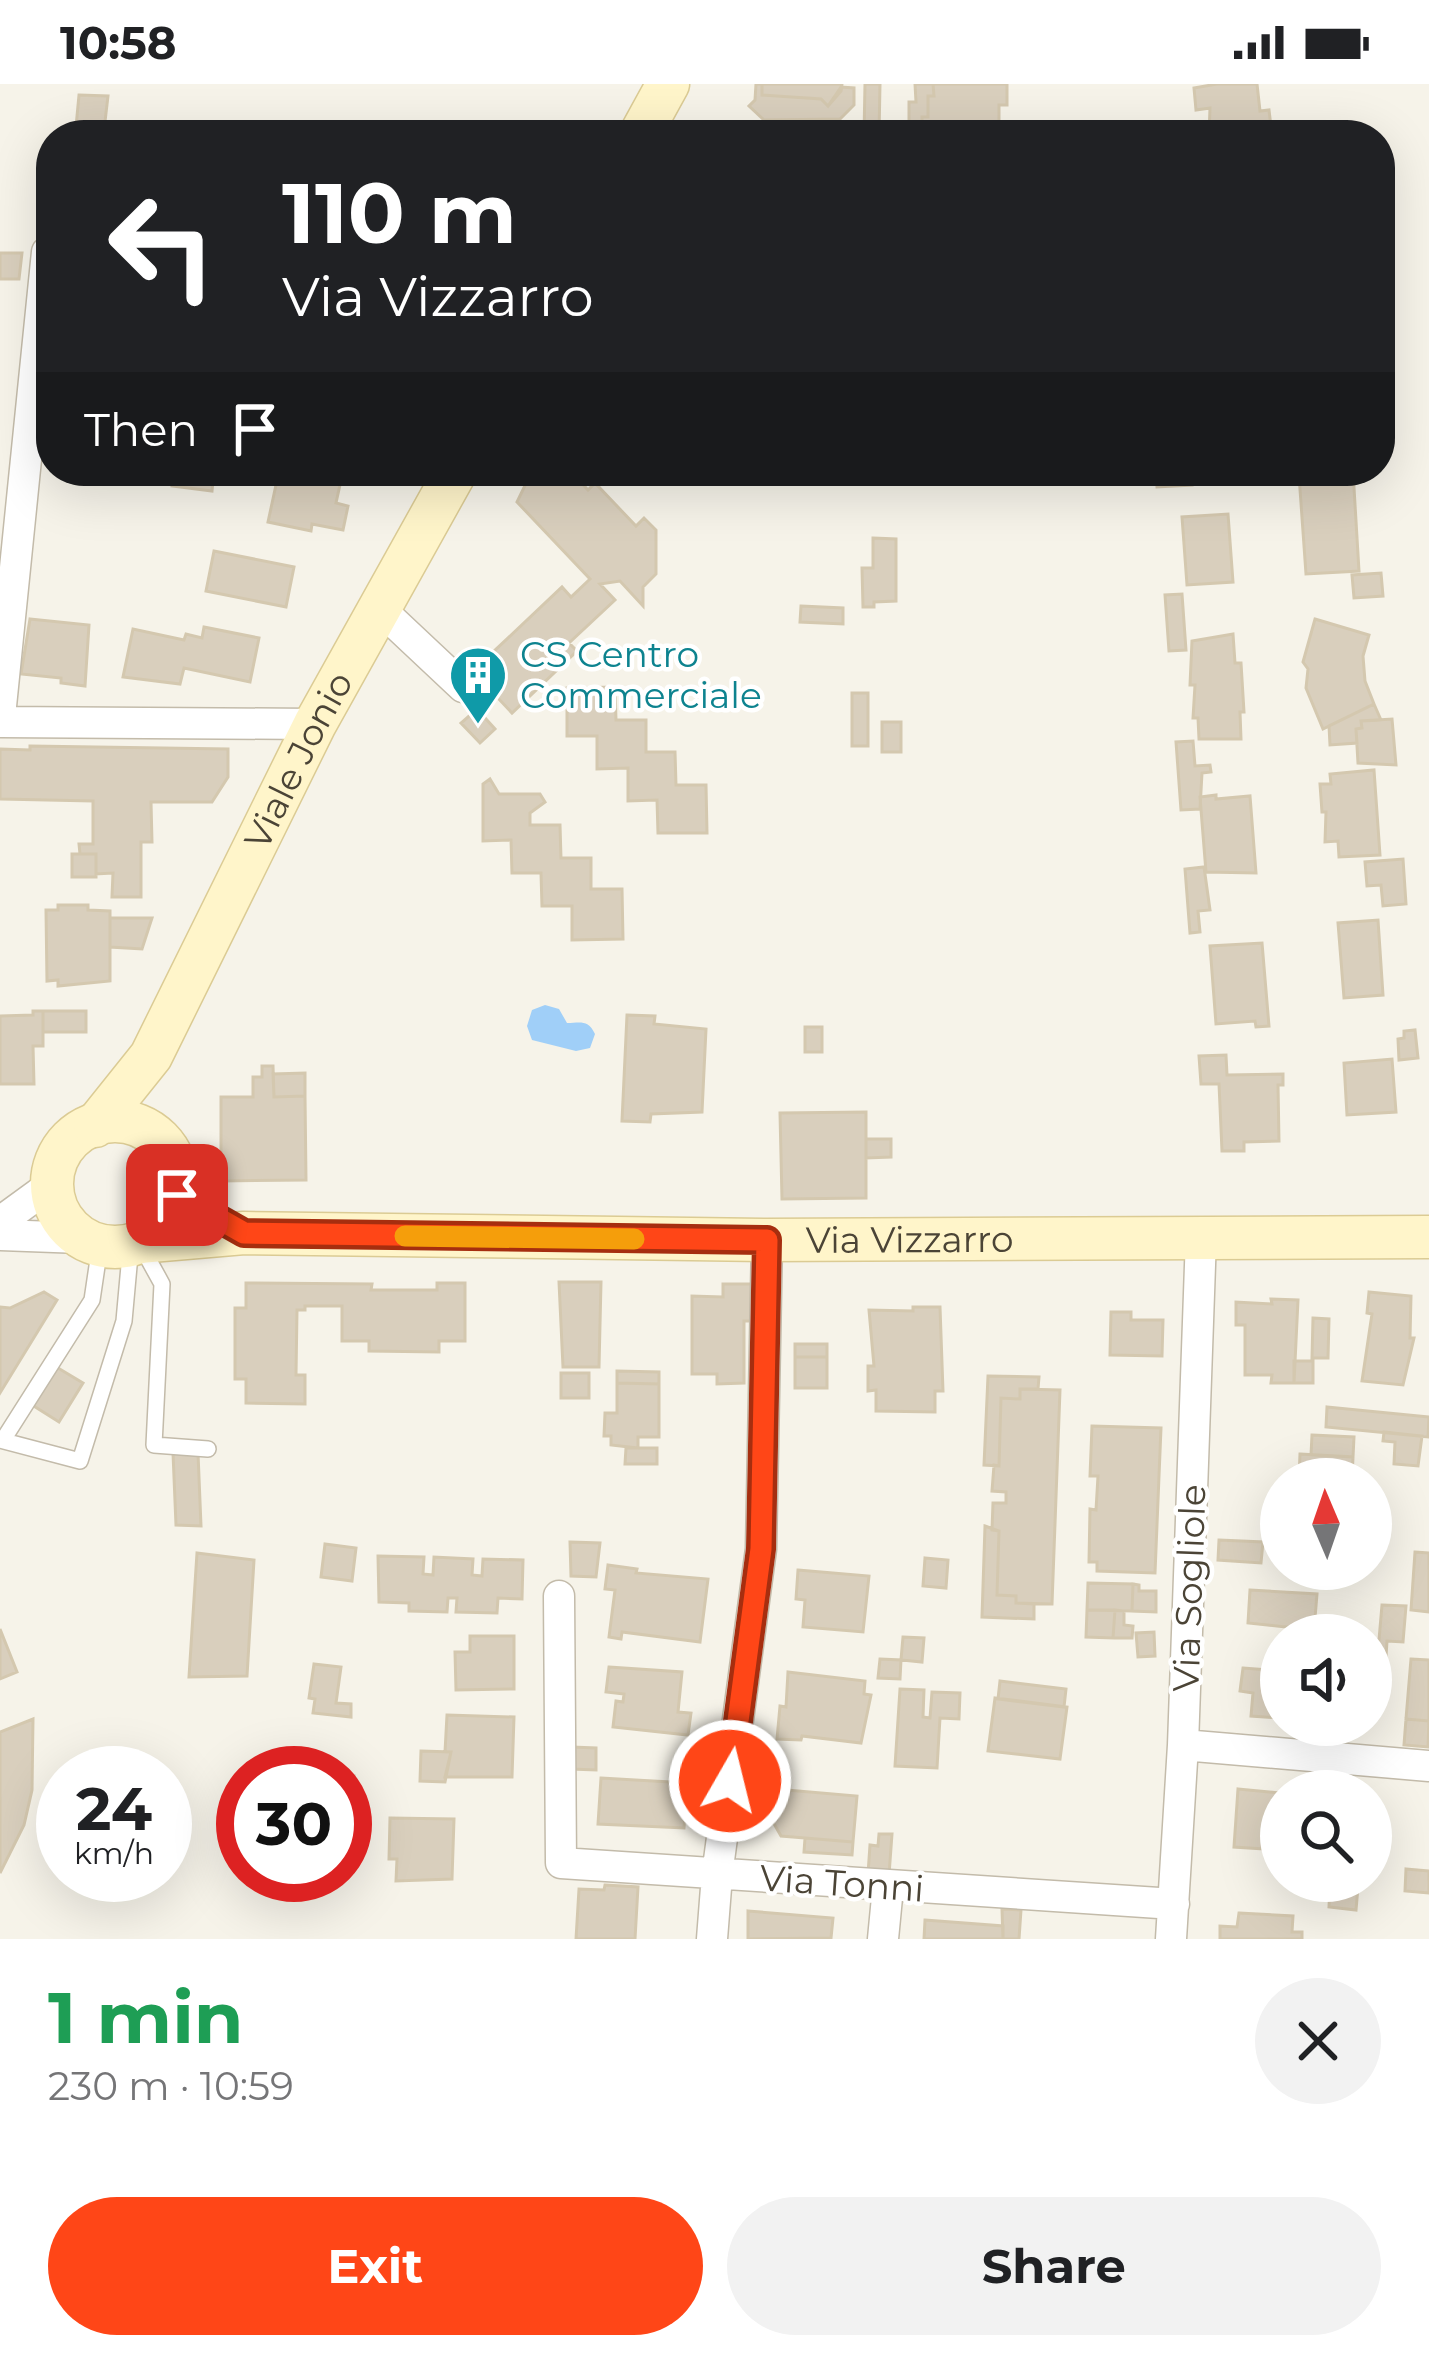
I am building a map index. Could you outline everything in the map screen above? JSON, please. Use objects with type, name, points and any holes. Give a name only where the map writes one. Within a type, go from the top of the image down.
[{"type":"street","points":[[648,120],[668,84]]},
{"type":"street","points":[[36,361],[0,719],[316,724]]},
{"type":"street","name":"Viale Jonio","points":[[95,1126],[151,1056],[316,724],[448,486]]},
{"type":"street","points":[[380,609],[463,687]]},
{"type":"street","name":"Viale Jonio","points":[[151,1056],[154,1136]]},
{"type":"street","points":[[0,1235],[113,1243],[157,1232],[177,1195],[173,1159],[154,1136],[124,1122],[95,1126],[66,1144],[55,1163],[52,1184],[66,1225],[113,1243]]},
{"type":"street","points":[[0,1222],[52,1184]]},
{"type":"street","name":"Via Vizzarro","points":[[177,1195],[244,1233]]},
{"type":"street","name":"Via Vizzarro","points":[[113,1243],[244,1233],[767,1240],[1429,1237]]},
{"type":"street","name":"Via Sogliole","points":[[1172,1939],[1201,1237]]},
{"type":"street","points":[[712,1939],[761,1549],[767,1240]]},
{"type":"street","name":"Via Tonni","points":[[559,1596],[561,1863],[1174,1904]]},
{"type":"street","points":[[1183,1745],[1429,1766]]},
{"type":"street","points":[[883,1939],[888,1887]]},
{"type":"lane","points":[[113,1243],[124,1321],[80,1461],[1,1440],[92,1300],[113,1243]]},
{"type":"lane","points":[[113,1243],[162,1284],[154,1445],[208,1449]]},
{"type":"water","points":[[545,1005],[559,1009],[567,1023],[590,1026],[595,1034],[590,1048],[576,1051],[532,1040],[527,1026],[532,1010]]},
{"type":"building","points":[[756,84],[762,84],[762,95],[821,99],[828,106],[841,87],[854,88],[854,105],[840,119],[764,120],[749,106],[755,100]]},
{"type":"building","points":[[762,84],[842,84],[828,106],[821,99],[762,95]]},
{"type":"building","points":[[865,84],[880,84],[879,120],[864,120]]},
{"type":"building","points":[[915,84],[933,84],[928,117],[909,120],[909,102],[916,102]]},
{"type":"building","points":[[933,84],[1007,84],[1007,105],[999,105],[999,120],[922,120],[928,117],[928,96],[934,96]]},
{"type":"building","points":[[1257,84],[1260,111],[1269,110],[1270,120],[1210,120],[1210,108],[1196,110],[1194,88]]},
{"type":"building","points":[[79,95],[108,96],[105,120],[77,120]]},
{"type":"building","points":[[0,253],[22,253],[19,279],[0,279]]},
{"type":"building","points":[[172,486],[212,486],[212,491]]},
{"type":"building","points":[[276,486],[340,486],[336,503],[348,506],[343,530],[312,524],[311,531],[268,522]]},
{"type":"building","points":[[525,486],[584,486],[588,490],[598,486],[636,526],[644,518],[656,530],[656,574],[643,587],[643,606],[620,581],[600,584],[615,600],[569,643],[577,651],[512,713],[483,682],[491,674],[491,654],[562,587],[571,597],[590,579],[517,502]]},
{"type":"building","points":[[1300,486],[1354,486],[1359,571],[1306,574]]},
{"type":"building","points":[[1228,514],[1233,582],[1187,585],[1182,517]]},
{"type":"building","points":[[873,538],[896,539],[896,601],[863,607],[862,568],[873,568]]},
{"type":"building","points":[[214,551],[294,567],[286,607],[206,591]]},
{"type":"building","points":[[1381,573],[1383,596],[1354,598],[1352,575]]},
{"type":"building","points":[[1182,594],[1186,650],[1169,651],[1165,595]]},
{"type":"building","points":[[801,606],[843,608],[843,624],[800,622]]},
{"type":"building","points":[[30,619],[89,625],[85,686],[21,674]]},
{"type":"building","points":[[1315,619],[1369,635],[1363,656],[1365,681],[1374,704],[1323,729],[1306,688],[1308,669],[1303,662]]},
{"type":"building","points":[[204,627],[259,638],[250,682],[184,668],[180,684],[123,677],[133,629],[184,640],[186,634],[202,638]]},
{"type":"building","points":[[1233,634],[1235,663],[1241,663],[1241,739],[1199,739],[1198,718],[1193,718],[1195,685],[1190,685],[1192,641]]},
{"type":"building","points":[[615,687],[616,720],[646,720],[646,752],[675,752],[676,785],[706,785],[707,833],[658,833],[657,800],[628,801],[628,768],[597,769],[597,736],[567,736],[567,688]]},
{"type":"building","points":[[852,693],[868,693],[868,746],[852,746]]},
{"type":"building","points":[[1374,704],[1381,720],[1361,721],[1357,743],[1330,745],[1329,726]]},
{"type":"building","name":"CS Centro Commerciale","points":[[477,709],[495,729],[480,743],[461,723]]},
{"type":"building","points":[[1392,719],[1396,765],[1358,763],[1356,729],[1362,728],[1361,721]]},
{"type":"building","points":[[882,722],[901,722],[901,752],[882,752]]},
{"type":"building","points":[[1193,741],[1195,766],[1210,765],[1211,772],[1202,773],[1200,809],[1181,810],[1176,742]]},
{"type":"building","points":[[30,746],[228,749],[228,777],[212,802],[151,802],[152,842],[141,842],[141,897],[112,897],[113,873],[96,874],[96,854],[80,854],[79,844],[93,844],[93,801],[0,799],[0,749],[30,750]]},
{"type":"building","points":[[1374,770],[1380,855],[1339,857],[1338,841],[1325,842],[1320,784],[1331,784],[1330,774]]},
{"type":"building","points":[[490,779],[499,794],[540,794],[545,802],[530,813],[530,825],[560,825],[561,858],[591,858],[591,889],[622,889],[623,939],[572,940],[572,906],[542,906],[541,873],[512,873],[511,840],[483,841],[483,784]]},
{"type":"building","points":[[1216,795],[1216,799],[1250,796],[1256,873],[1206,872],[1200,797]]},
{"type":"building","points":[[72,854],[96,854],[96,877],[72,877]]},
{"type":"building","points":[[1403,859],[1406,904],[1383,906],[1381,885],[1367,886],[1365,862]]},
{"type":"building","points":[[1204,867],[1210,910],[1198,911],[1200,932],[1190,933],[1185,869]]},
{"type":"building","points":[[58,905],[110,911],[110,981],[58,986],[58,980],[47,981],[46,910],[58,910]]},
{"type":"building","points":[[110,918],[152,918],[142,949],[110,947]]},
{"type":"building","points":[[1378,920],[1383,995],[1344,998],[1338,923]]},
{"type":"building","points":[[1262,943],[1269,1026],[1256,1027],[1255,1021],[1216,1024],[1210,946]]},
{"type":"building","points":[[33,1011],[43,1011],[43,1046],[33,1046],[34,1084],[0,1084],[0,1016],[33,1015]]},
{"type":"building","points":[[43,1011],[86,1011],[86,1032],[43,1032]]},
{"type":"building","points":[[627,1015],[655,1016],[654,1024],[706,1029],[702,1112],[651,1114],[650,1122],[622,1121]]},
{"type":"building","points":[[805,1027],[822,1027],[822,1052],[805,1052]]},
{"type":"building","points":[[1415,1030],[1418,1058],[1399,1060],[1398,1039],[1404,1038],[1404,1031]]},
{"type":"building","points":[[1226,1055],[1227,1075],[1283,1074],[1283,1085],[1278,1085],[1279,1141],[1244,1142],[1244,1151],[1222,1151],[1219,1084],[1201,1084],[1199,1056]]},
{"type":"building","points":[[1392,1059],[1396,1112],[1347,1115],[1344,1063]]},
{"type":"building","points":[[262,1066],[273,1066],[274,1097],[305,1096],[306,1180],[221,1181],[221,1097],[253,1097],[253,1077],[262,1077]]},
{"type":"building","points":[[305,1073],[305,1096],[274,1097],[273,1074]]},
{"type":"building","points":[[866,1112],[866,1198],[782,1199],[780,1113]]},
{"type":"building","points":[[866,1139],[891,1139],[891,1157],[866,1158]]},
{"type":"building","points":[[559,1282],[601,1282],[599,1367],[563,1367]]},
{"type":"building","points":[[246,1283],[372,1284],[371,1290],[437,1290],[437,1283],[465,1283],[465,1341],[439,1341],[439,1352],[369,1351],[369,1341],[342,1341],[342,1306],[305,1306],[297,1310],[296,1375],[305,1375],[305,1404],[246,1403],[246,1379],[235,1379],[235,1308],[246,1308]]},
{"type":"building","points":[[723,1284],[754,1284],[754,1321],[744,1321],[744,1383],[717,1384],[717,1374],[692,1374],[692,1296],[723,1297]]},
{"type":"building","points":[[44,1292],[57,1300],[0,1393],[0,1307],[10,1308]]},
{"type":"building","points":[[1369,1292],[1411,1296],[1410,1338],[1414,1338],[1403,1385],[1362,1381],[1372,1314],[1367,1313]]},
{"type":"building","points":[[1271,1299],[1298,1300],[1294,1383],[1271,1383],[1272,1375],[1245,1375],[1245,1325],[1236,1325],[1236,1302],[1272,1304]]},
{"type":"building","points":[[913,1307],[940,1307],[943,1391],[935,1391],[935,1412],[876,1411],[876,1390],[868,1391],[868,1366],[874,1366],[869,1310],[913,1311]]},
{"type":"building","points":[[1111,1312],[1131,1312],[1131,1320],[1163,1320],[1162,1356],[1110,1355]]},
{"type":"building","points":[[1313,1318],[1329,1319],[1328,1358],[1312,1358]]},
{"type":"building","points":[[795,1344],[827,1344],[827,1357],[795,1357]]},
{"type":"building","points":[[795,1357],[827,1357],[827,1388],[795,1388]]},
{"type":"building","points":[[1294,1361],[1313,1361],[1313,1383],[1294,1383]]},
{"type":"building","points":[[53,1365],[83,1383],[59,1422],[29,1403]]},
{"type":"building","points":[[617,1371],[659,1372],[659,1384],[617,1383]]},
{"type":"building","points":[[561,1373],[589,1373],[589,1398],[561,1398]]},
{"type":"building","points":[[988,1376],[1039,1377],[1038,1389],[1020,1389],[1020,1399],[1001,1398],[999,1466],[984,1465]]},
{"type":"building","points":[[617,1383],[659,1384],[659,1437],[638,1437],[638,1448],[611,1445],[611,1436],[604,1436],[605,1413],[617,1413]]},
{"type":"building","points":[[1020,1389],[1060,1390],[1052,1604],[1016,1603],[1016,1596],[997,1595],[999,1531],[992,1530],[993,1503],[1006,1503],[1006,1492],[992,1491],[994,1465],[999,1466],[1001,1398],[1020,1399]]},
{"type":"building","points":[[1327,1407],[1429,1417],[1428,1437],[1326,1427]]},
{"type":"building","points":[[1092,1426],[1161,1428],[1155,1573],[1097,1571],[1097,1562],[1089,1562],[1090,1509],[1096,1510],[1098,1476],[1090,1476]]},
{"type":"building","points":[[1384,1432],[1422,1436],[1418,1466],[1394,1464],[1395,1442],[1383,1441]]},
{"type":"building","points":[[1312,1435],[1354,1437],[1353,1457],[1311,1455]]},
{"type":"building","points":[[626,1448],[657,1448],[657,1464],[625,1464]]},
{"type":"building","points":[[173,1453],[198,1453],[201,1526],[176,1525]]},
{"type":"building","points":[[1300,1454],[1353,1457],[1353,1458],[1300,1458]]},
{"type":"building","points":[[985,1526],[999,1531],[997,1595],[1034,1604],[1034,1619],[982,1617]]},
{"type":"building","points":[[1219,1540],[1260,1542],[1260,1563],[1218,1560]]},
{"type":"building","points":[[570,1542],[600,1543],[596,1577],[571,1576]]},
{"type":"building","points":[[325,1544],[356,1548],[352,1581],[321,1577]]},
{"type":"building","points":[[1415,1552],[1429,1553],[1429,1612],[1411,1610]]},
{"type":"building","points":[[197,1553],[254,1560],[247,1676],[189,1677]]},
{"type":"building","points":[[378,1556],[424,1557],[423,1574],[433,1575],[434,1557],[473,1559],[472,1575],[482,1576],[483,1559],[523,1560],[522,1599],[498,1598],[497,1613],[456,1612],[457,1598],[448,1598],[447,1612],[409,1611],[409,1603],[379,1602]]},
{"type":"building","points":[[925,1558],[948,1560],[946,1588],[923,1586]]},
{"type":"building","points":[[608,1565],[637,1569],[636,1573],[708,1579],[700,1642],[622,1632],[621,1639],[609,1637],[615,1590],[605,1589]]},
{"type":"building","points":[[798,1570],[869,1576],[863,1632],[803,1627],[805,1600],[796,1599]]},
{"type":"building","points":[[1088,1583],[1133,1584],[1132,1611],[1087,1610]]},
{"type":"building","points":[[1133,1584],[1139,1585],[1139,1591],[1156,1591],[1156,1612],[1132,1611]]},
{"type":"building","points":[[1250,1590],[1317,1594],[1315,1614],[1260,1614],[1260,1624],[1248,1623]]},
{"type":"building","points":[[1382,1605],[1406,1606],[1403,1642],[1392,1641],[1392,1614],[1381,1614]]},
{"type":"building","points":[[1087,1610],[1115,1610],[1113,1638],[1086,1637]]},
{"type":"building","points":[[1115,1610],[1124,1611],[1124,1625],[1133,1626],[1132,1638],[1113,1638]]},
{"type":"building","points":[[0,1629],[17,1672],[0,1679]]},
{"type":"building","points":[[1154,1632],[1155,1656],[1138,1657],[1136,1633]]},
{"type":"building","points":[[470,1636],[514,1636],[514,1689],[456,1690],[455,1652],[470,1652]]},
{"type":"building","points":[[903,1637],[924,1638],[922,1662],[901,1660]]},
{"type":"building","points":[[880,1659],[901,1660],[900,1679],[878,1678]]},
{"type":"building","points":[[1411,1659],[1429,1660],[1429,1721],[1406,1719]]},
{"type":"building","points":[[314,1664],[341,1667],[336,1703],[351,1704],[351,1717],[313,1713],[315,1699],[309,1698]]},
{"type":"building","points":[[609,1667],[682,1672],[678,1712],[691,1713],[688,1735],[613,1727],[616,1701],[623,1702],[624,1694],[606,1692]]},
{"type":"building","points":[[1243,1668],[1260,1669],[1260,1717],[1251,1716],[1253,1693],[1240,1691]]},
{"type":"building","points":[[788,1672],[865,1681],[864,1694],[871,1695],[861,1743],[802,1736],[801,1740],[777,1739],[780,1706],[786,1707]]},
{"type":"building","points":[[1000,1681],[1066,1689],[1064,1707],[998,1699]]},
{"type":"building","points":[[900,1689],[924,1690],[923,1717],[930,1718],[932,1692],[960,1693],[959,1719],[940,1718],[937,1768],[895,1766]]},
{"type":"building","points":[[995,1698],[1067,1707],[1060,1759],[988,1751]]},
{"type":"building","points":[[447,1715],[514,1717],[512,1777],[445,1777],[451,1752],[445,1752]]},
{"type":"building","points":[[33,1719],[32,1790],[24,1825],[0,1873],[0,1732]]},
{"type":"building","points":[[1406,1719],[1429,1721],[1428,1747],[1404,1745]]},
{"type":"building","points":[[571,1747],[596,1748],[596,1770],[571,1769]]},
{"type":"building","points":[[421,1751],[451,1752],[445,1782],[420,1781]]},
{"type":"building","points":[[601,1778],[687,1783],[684,1828],[598,1824]]},
{"type":"building","points":[[775,1789],[857,1796],[853,1842],[781,1836],[773,1822]]},
{"type":"building","points":[[1238,1789],[1260,1791],[1260,1849],[1234,1847]]},
{"type":"building","points":[[390,1818],[454,1819],[452,1879],[396,1881],[397,1859],[389,1859]]},
{"type":"building","points":[[879,1834],[892,1834],[889,1875],[868,1874],[870,1845],[878,1846]]},
{"type":"building","points":[[805,1838],[853,1842],[852,1855],[804,1852]]},
{"type":"building","points":[[1406,1869],[1429,1871],[1429,1893],[1405,1891]]},
{"type":"building","points":[[605,1885],[638,1887],[635,1939],[576,1939],[579,1889],[604,1890]]},
{"type":"building","points":[[1329,1902],[1357,1902],[1356,1910],[1329,1907]]},
{"type":"building","points":[[1002,1909],[1021,1910],[1019,1939],[1003,1939]]},
{"type":"building","points":[[748,1911],[833,1918],[831,1938],[748,1939]]},
{"type":"building","points":[[1239,1913],[1293,1916],[1292,1932],[1302,1932],[1302,1939],[1220,1939],[1220,1926],[1237,1927]]},
{"type":"building","points":[[925,1920],[1003,1926],[1003,1939],[924,1939]]},
{"type":"slow traffic","points":[[405,1236],[634,1239]]},
{"type":"place","name":"CS Centro Commerciale","points":[[478,726]]},
{"type":"route","points":[[177,1195],[244,1233],[767,1240],[761,1549],[730,1781]]}]
